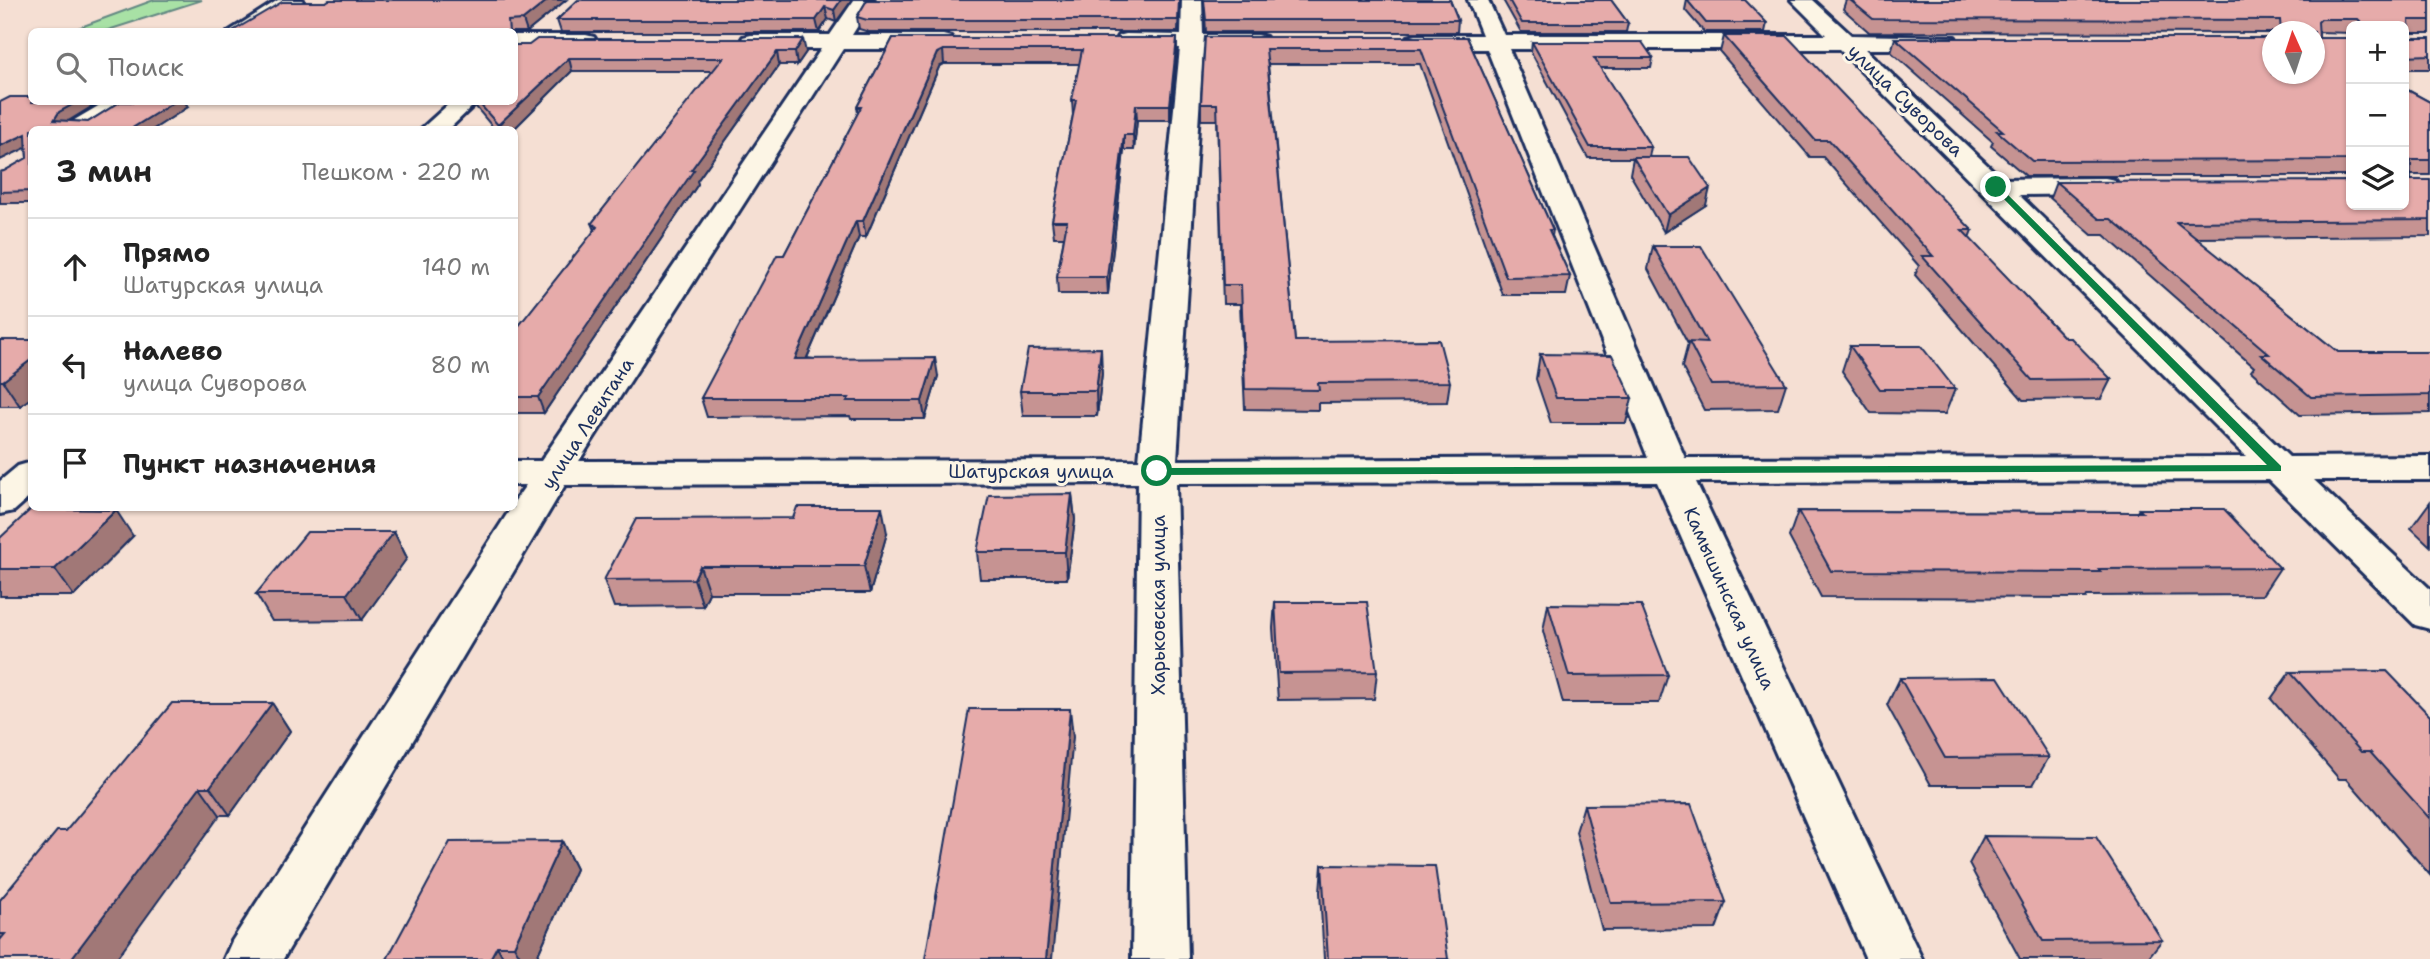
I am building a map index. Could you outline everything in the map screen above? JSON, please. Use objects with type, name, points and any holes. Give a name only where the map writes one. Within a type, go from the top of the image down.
[{"type":"street","points":[[246,28],[293,0]]},
{"type":"street","name":"улица Левитана","points":[[252,959],[553,472],[864,0]]},
{"type":"street","name":"Харьковская улица","points":[[1160,959],[1157,471],[1192,41],[1192,0]]},
{"type":"street","name":"Камышинская улица","points":[[1478,0],[1671,469],[1894,959]]},
{"type":"street","name":"улица Суворова","points":[[1801,0],[1996,187],[2277,468],[2430,614]]},
{"type":"street","points":[[524,42],[562,17]]},
{"type":"street","points":[[1111,41],[1275,41]]},
{"type":"street","points":[[524,42],[603,42]]},
{"type":"street","points":[[728,42],[961,42]]},
{"type":"street","points":[[1399,42],[1969,42]]},
{"type":"street","points":[[82,126],[116,105]]},
{"type":"street","points":[[437,126],[461,105]]},
{"type":"street","points":[[1996,187],[2132,186]]},
{"type":"street","name":"Шатурская улица","points":[[518,472],[2430,468]]},
{"type":"street","points":[[0,473],[28,474]]},
{"type":"street","points":[[0,502],[28,478]]},
{"type":"green space","points":[[154,0],[202,0],[114,28],[78,28]]},
{"type":"building","points":[[548,0],[523,20],[508,21],[509,28],[238,28],[282,2]]},
{"type":"building","points":[[578,0],[841,0],[834,10],[825,7],[816,20],[557,20]]},
{"type":"building","points":[[867,0],[1179,0],[1178,20],[867,20],[857,17]]},
{"type":"building","points":[[1204,0],[1450,0],[1458,20],[1206,20]]},
{"type":"building","points":[[1509,0],[1611,0],[1628,23],[1522,23]]},
{"type":"building","points":[[1687,0],[1745,0],[1767,23],[1706,23]]},
{"type":"building","points":[[1850,0],[2430,0],[2430,20],[2409,20],[2410,38],[2430,38],[2430,55],[2409,56],[2409,21],[1873,19]]},
{"type":"building","points":[[1724,36],[1787,36],[1972,230],[1962,230],[2065,338],[2071,338],[2111,379],[2032,380],[1922,256],[1933,256],[1829,140],[1815,140]]},
{"type":"building","points":[[1205,37],[1467,37],[1553,230],[1549,230],[1570,276],[1506,277],[1421,49],[1266,49],[1295,341],[1439,340],[1450,382],[1318,383],[1319,390],[1245,389],[1241,285],[1223,285],[1217,104],[1201,104]]},
{"type":"building","points":[[893,38],[1177,38],[1170,105],[1136,105],[1133,135],[1124,135],[1107,277],[1057,277],[1067,221],[1052,221],[1076,100],[1072,100],[1082,50],[943,50],[937,53],[863,221],[856,221],[795,359],[935,358],[922,401],[701,398],[777,255],[784,255],[861,107],[857,107]]},
{"type":"building","points":[[1895,38],[2262,38],[2262,84],[2325,84],[2325,38],[2346,38],[2346,160],[2032,161],[1997,131],[2003,131]]},
{"type":"building","points":[[537,39],[803,39],[795,52],[777,52],[691,170],[694,170],[538,397],[518,397],[518,327],[597,227],[592,223],[723,58],[569,58],[498,125],[481,105],[518,105],[518,45],[529,45]]},
{"type":"building","points":[[1532,42],[1642,42],[1653,58],[1594,58],[1651,147],[1590,147]]},
{"type":"building","points":[[2409,91],[2430,102],[2430,160],[2411,160],[2411,180],[2430,180],[2430,220],[2176,222],[2338,352],[2430,352],[2430,395],[2311,397],[2261,354],[2269,354],[2111,219],[2099,219],[2056,182],[2346,181],[2346,210],[2409,210]]},
{"type":"building","points":[[10,97],[28,97],[28,105],[72,105],[59,112],[54,120],[88,122],[115,105],[169,105],[135,126],[28,126],[28,191],[0,192],[0,172],[27,158],[26,134],[0,146],[0,102]]},
{"type":"building","points":[[1633,157],[1689,157],[1710,188],[1668,215]]},
{"type":"building","points":[[1653,246],[1701,246],[1786,384],[1711,385],[1689,342],[1707,343]]},
{"type":"building","points":[[0,340],[28,340],[28,362],[0,381]]},
{"type":"building","points":[[1850,346],[1921,346],[1955,389],[1880,389]]},
{"type":"building","points":[[1101,348],[1096,391],[1020,391],[1028,349]]},
{"type":"building","points":[[1540,354],[1612,355],[1632,398],[1556,398]]},
{"type":"building","points":[[1072,494],[1065,552],[977,552],[989,495]]},
{"type":"building","points":[[797,507],[882,507],[864,566],[700,566],[694,579],[604,580],[636,519],[793,518]]},
{"type":"building","points":[[2139,509],[2224,509],[2280,568],[2098,569],[2101,572],[1831,571],[1798,511],[2142,512]]},
{"type":"building","points":[[29,511],[115,511],[55,569],[0,569],[0,538]]},
{"type":"building","points":[[307,532],[394,532],[347,594],[256,594]]},
{"type":"building","points":[[1275,602],[1367,602],[1377,672],[1279,673]]},
{"type":"building","points":[[1548,604],[1641,605],[1668,675],[1569,676]]},
{"type":"building","points":[[2387,671],[2430,716],[2430,819],[2370,752],[2361,752],[2290,672]]},
{"type":"building","points":[[1998,677],[2049,757],[1945,758],[1900,678]]},
{"type":"building","points":[[172,703],[272,703],[210,787],[200,787],[71,959],[0,959],[0,940],[5,934],[0,934],[0,900],[57,831],[66,831]]},
{"type":"building","points":[[969,709],[1070,709],[1046,959],[925,959]]},
{"type":"building","points":[[1691,804],[1726,902],[1611,903],[1584,805]]},
{"type":"building","points":[[1984,836],[2096,837],[2162,940],[2043,941]]},
{"type":"building","points":[[562,841],[514,946],[497,946],[490,959],[387,959],[450,842]]},
{"type":"building","points":[[1322,865],[1435,866],[1448,959],[1328,959]]},
{"type":"route","points":[[1157,471],[2277,468],[1996,187]]}]
